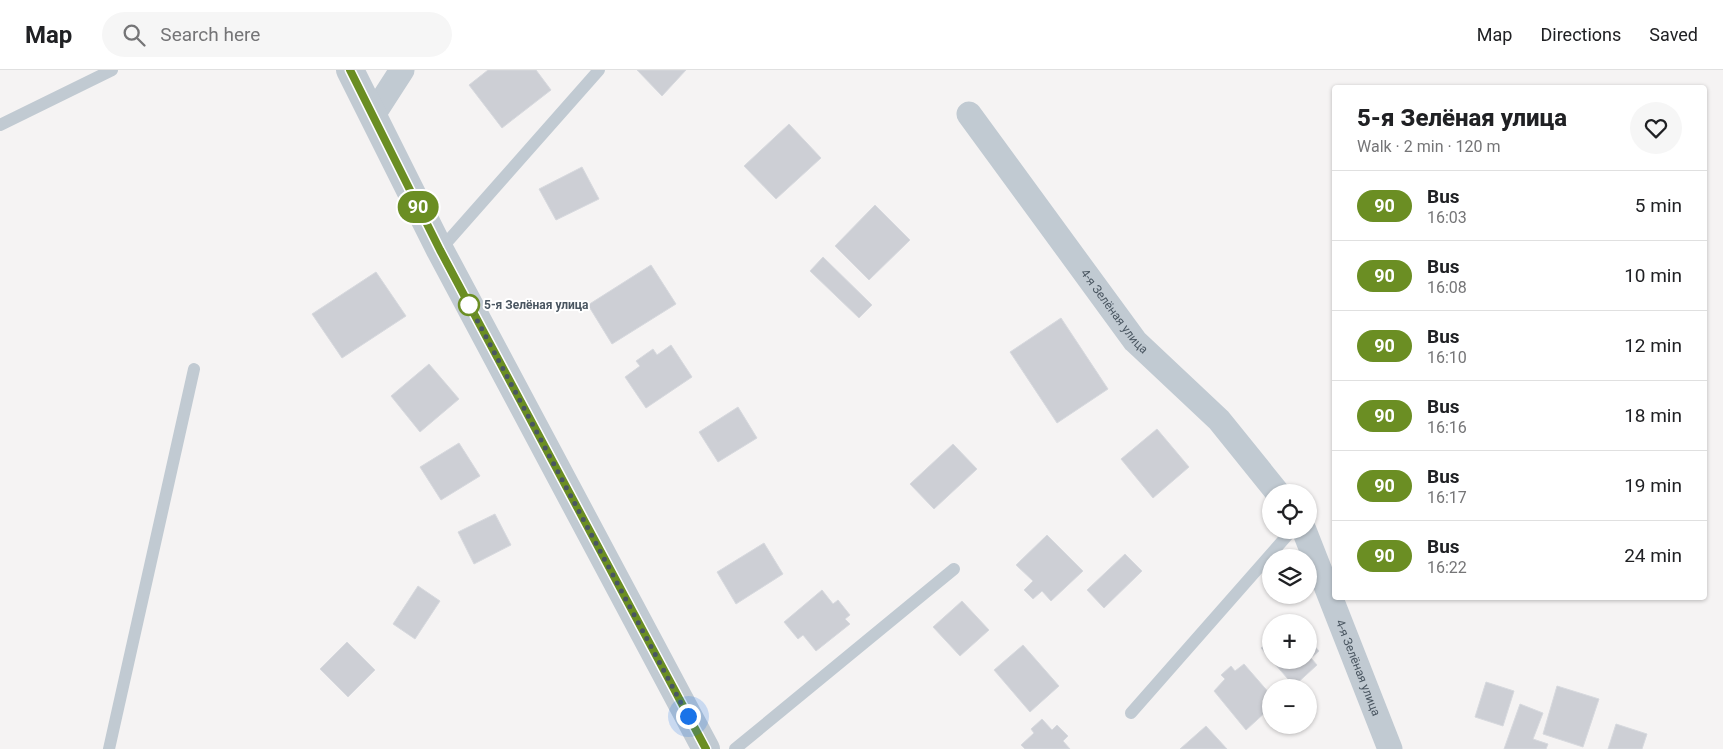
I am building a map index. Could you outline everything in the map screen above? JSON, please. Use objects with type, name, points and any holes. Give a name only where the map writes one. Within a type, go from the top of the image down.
[{"type":"street","points":[[350,70],[440,250],[706,749]]},
{"type":"street","points":[[373,115],[402,70]]},
{"type":"street","name":"4-я Зелёная улица","points":[[969,114],[1135,341],[1220,420],[1272,484]]},
{"type":"street","name":"4-я Зелёная улица","points":[[1308,539],[1390,749]]},
{"type":"lane","points":[[0,125],[112,70]]},
{"type":"lane","points":[[440,250],[600,70]]},
{"type":"lane","points":[[109,749],[194,369]]},
{"type":"lane","points":[[1130,713],[1284,539]]},
{"type":"lane","points":[[735,749],[954,569]]},
{"type":"building","points":[[488,70],[536,70],[551,90],[502,128],[469,85]]},
{"type":"building","points":[[637,70],[686,70],[662,96]]},
{"type":"building","points":[[789,124],[821,158],[776,199],[744,166]]},
{"type":"building","points":[[582,167],[599,199],[556,220],[539,189]]},
{"type":"building","points":[[875,205],[910,240],[869,280],[835,246]]},
{"type":"building","points":[[823,257],[872,305],[859,318],[810,271]]},
{"type":"building","points":[[651,265],[676,304],[612,344],[588,305]]},
{"type":"building","points":[[376,272],[406,316],[342,358],[312,314]]},
{"type":"building","points":[[1061,318],[1108,389],[1057,423],[1010,352]]},
{"type":"building","points":[[671,345],[692,377],[646,408],[625,377],[640,366],[636,361],[653,349],[657,355]]},
{"type":"building","points":[[429,364],[459,399],[420,432],[391,396]]},
{"type":"building","points":[[738,407],[757,438],[718,462],[699,432]]},
{"type":"building","points":[[1157,429],[1189,467],[1153,498],[1121,459]]},
{"type":"building","points":[[459,443],[480,476],[441,500],[420,467]]},
{"type":"building","points":[[953,444],[977,469],[934,509],[910,484]]},
{"type":"building","points":[[495,514],[511,545],[474,564],[458,532]]},
{"type":"building","points":[[1047,535],[1083,571],[1051,601],[1042,591],[1033,599],[1024,590],[1033,581],[1016,565]]},
{"type":"building","points":[[764,543],[783,574],[736,604],[717,572]]},
{"type":"building","points":[[1125,554],[1142,571],[1104,608],[1087,590]]},
{"type":"building","points":[[418,586],[440,601],[415,639],[393,624]]},
{"type":"building","points":[[822,590],[833,604],[838,600],[850,615],[845,619],[850,624],[816,651],[803,635],[798,639],[784,622]]},
{"type":"building","points":[[962,601],[989,630],[960,656],[933,627]]},
{"type":"building","points":[[347,642],[375,670],[348,697],[320,669]]},
{"type":"building","points":[[1023,645],[1059,686],[1030,712],[994,670]]},
{"type":"building","points":[[1244,664],[1262,685],[1262,715],[1246,730],[1214,691],[1225,679],[1221,675],[1231,666],[1235,671]]},
{"type":"building","points":[[1279,669],[1313,669],[1302,679],[1288,679]]},
{"type":"building","points":[[1486,682],[1514,691],[1503,726],[1475,717]]},
{"type":"building","points":[[1557,686],[1599,699],[1583,747],[1543,734]]},
{"type":"building","points":[[1520,704],[1543,713],[1533,739],[1548,744],[1546,749],[1504,749]]},
{"type":"building","points":[[1042,719],[1052,730],[1057,725],[1068,736],[1063,741],[1070,749],[1025,749],[1021,745],[1034,733],[1031,729]]},
{"type":"building","points":[[1616,724],[1647,734],[1642,749],[1608,749]]},
{"type":"building","points":[[1206,726],[1227,749],[1180,749]]},
{"type":"bus line","name":"90","points":[[350,70],[440,250],[706,749]]},
{"type":"place","name":"5-я Зелёная улица","points":[[469,305]]},
{"type":"route","points":[[469,305],[688,716]]}]
